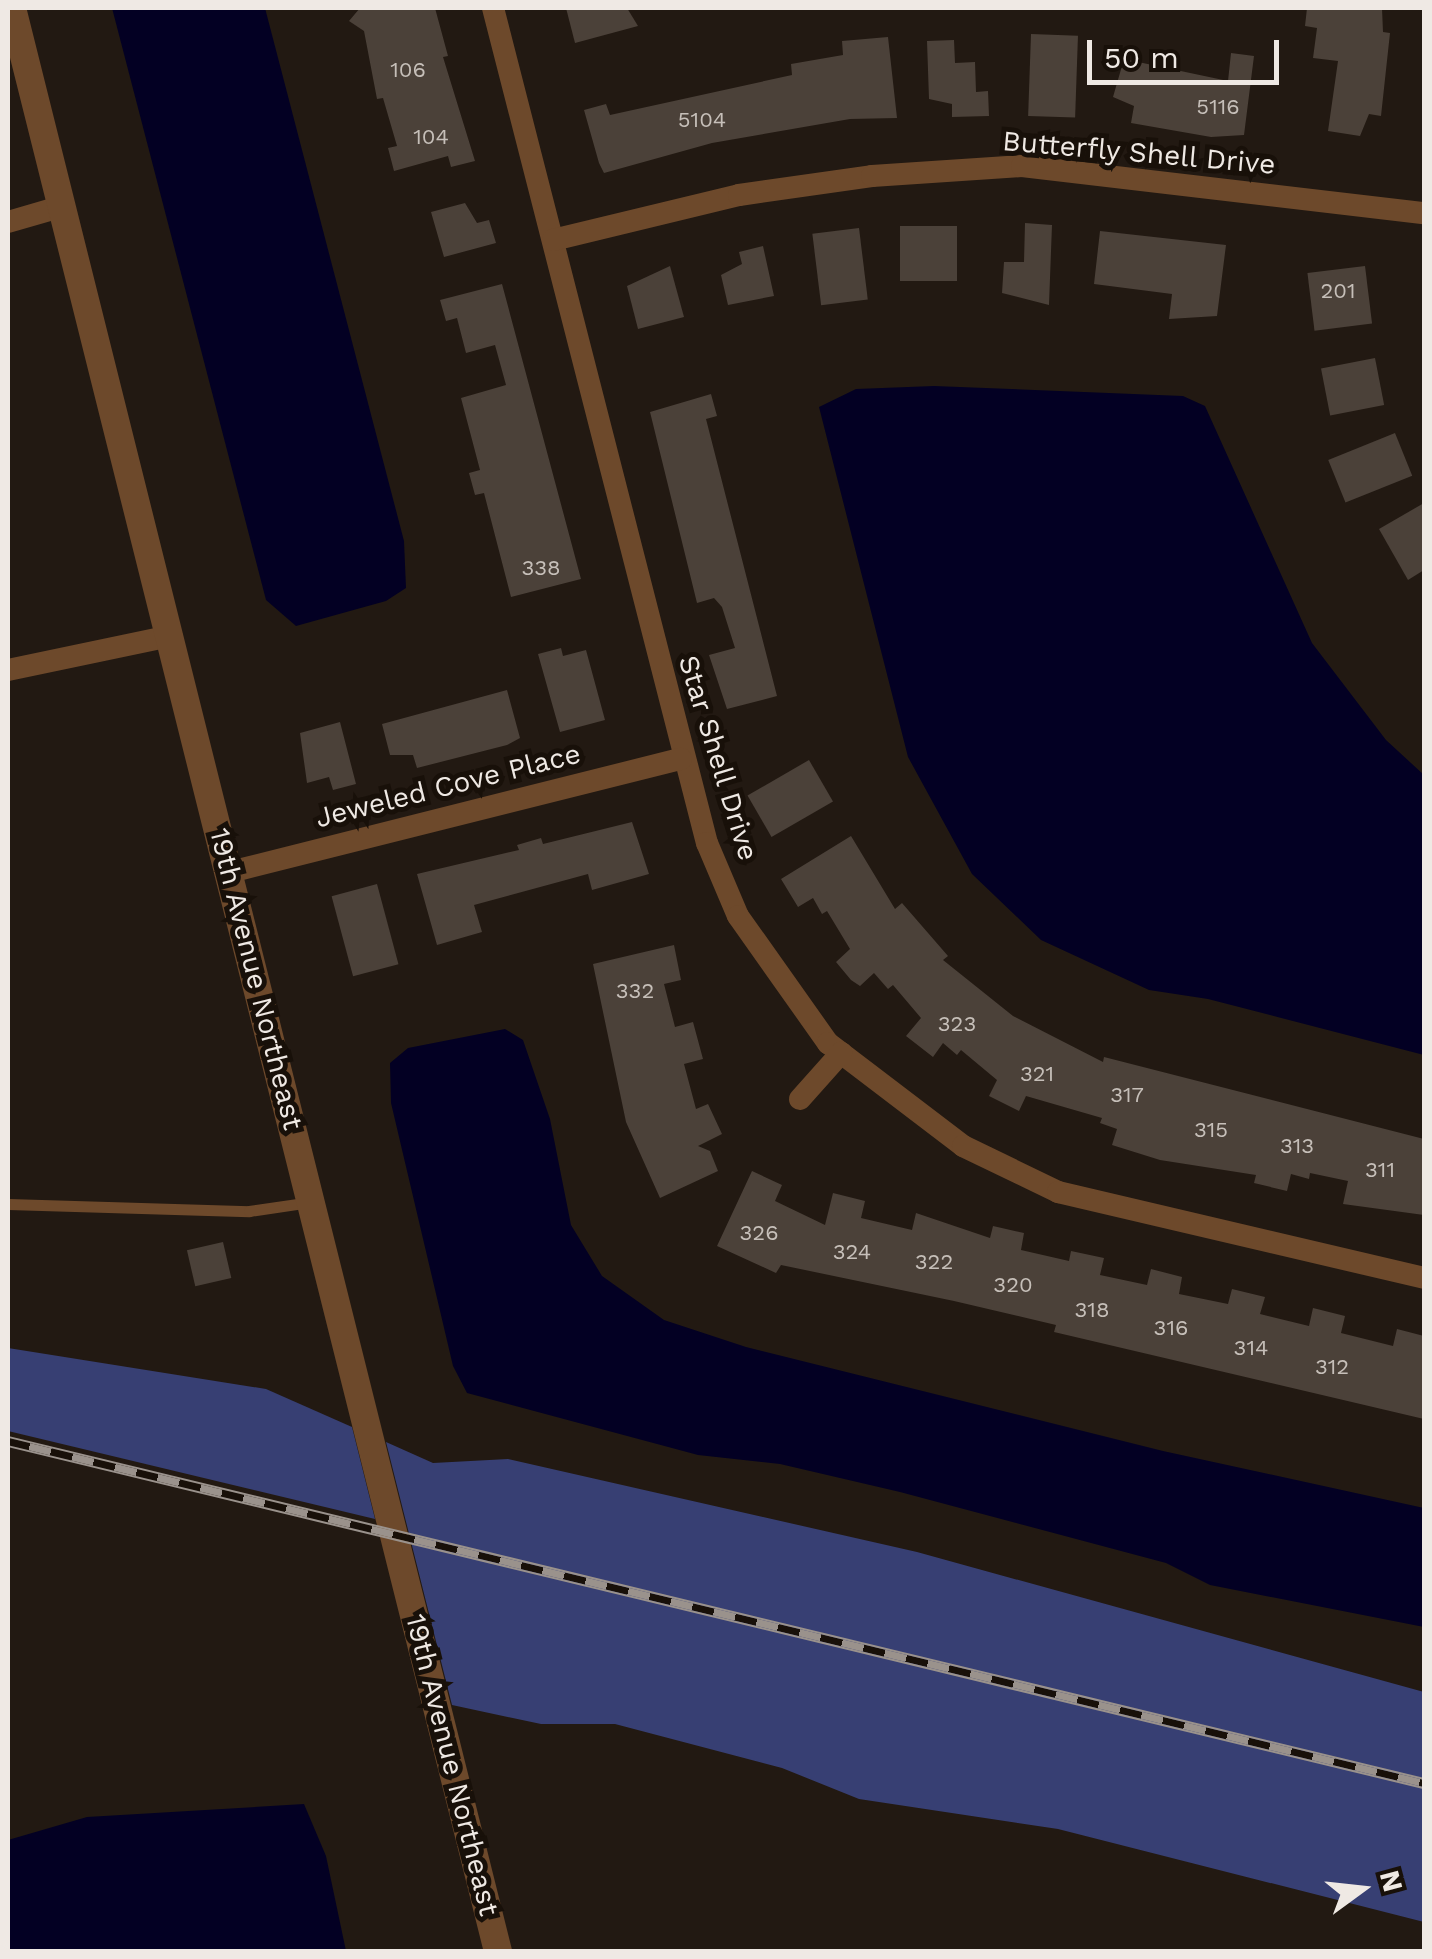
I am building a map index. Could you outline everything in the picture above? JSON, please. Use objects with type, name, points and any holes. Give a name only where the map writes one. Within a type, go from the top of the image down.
[{"type":"street","name":"19th Avenue Northeast","points":[[12,8],[498,1952]]},
{"type":"street","name":"Star Shell Drive","points":[[493,8],[681,758],[738,916],[841,1054],[964,1146],[1058,1192],[1424,1278]]},
{"type":"street","name":"Butterfly Shell Drive","points":[[554,240],[739,196],[872,176],[1022,166],[1424,214]]},
{"type":"street","points":[[8,222],[63,206]]},
{"type":"street","points":[[8,670],[171,636]]},
{"type":"street","name":"Jeweled Cove Place","points":[[230,872],[681,758]]},
{"type":"street","points":[[800,1099],[841,1054]]},
{"type":"lane","points":[[8,1204],[249,1211],[312,1202]]},
{"type":"shaded area","points":[[112,8],[265,8],[404,541],[406,588],[386,601],[296,626],[266,600]]},
{"type":"shaded area","points":[[934,386],[1183,396],[1205,406],[1312,643],[1386,740],[1424,775],[1424,1055],[1208,999],[1149,990],[1041,940],[972,874],[908,757],[819,407],[856,389]]},
{"type":"shaded area","points":[[505,1029],[523,1040],[550,1119],[571,1225],[602,1276],[664,1320],[746,1347],[1163,1451],[1424,1508],[1424,1627],[1210,1585],[1166,1563],[900,1492],[780,1464],[698,1455],[467,1393],[453,1366],[391,1103],[390,1063],[408,1048]]},
{"type":"shaded area","points":[[8,1348],[266,1389],[352,1427],[375,1519],[8,1431]]},
{"type":"shaded area","points":[[386,1442],[433,1463],[508,1459],[917,1552],[1424,1692],[1424,1922],[1058,1829],[859,1799],[782,1768],[615,1724],[541,1724],[452,1705]]},
{"type":"shaded area","points":[[304,1804],[326,1856],[346,1951],[8,1951],[8,1840],[87,1817]]},
{"type":"building","points":[[360,8],[435,8],[448,56],[443,57],[475,161],[451,167],[448,156],[394,171],[388,148],[397,146],[383,98],[377,99],[364,31],[349,21]]},
{"type":"building","points":[[566,8],[627,8],[638,26],[575,43]]},
{"type":"building","points":[[1307,8],[1382,8],[1383,32],[1390,33],[1381,116],[1369,114],[1360,136],[1328,131],[1338,61],[1313,58],[1317,28],[1305,26]]},
{"type":"building","points":[[1031,34],[1078,36],[1075,118],[1028,116]]},
{"type":"building","points":[[888,37],[897,118],[850,119],[712,143],[604,173],[599,163],[584,110],[606,104],[610,115],[792,75],[791,64],[843,55],[842,41]]},
{"type":"building","points":[[954,40],[955,63],[975,62],[976,92],[988,91],[989,116],[952,117],[952,104],[929,99],[927,41]]},
{"type":"building","points":[[1231,53],[1254,56],[1244,135],[1211,137],[1131,123],[1134,106],[1113,97],[1124,59],[1228,81]]},
{"type":"building","points":[[465,203],[477,223],[489,220],[496,243],[444,257],[431,212]]},
{"type":"building","points":[[1025,223],[1052,225],[1049,305],[1002,293],[1004,262],[1024,262]]},
{"type":"building","points":[[900,226],[957,226],[957,281],[900,281]]},
{"type":"building","points":[[859,228],[868,299],[821,305],[812,234]]},
{"type":"building","points":[[1100,231],[1226,245],[1217,316],[1169,319],[1172,294],[1094,284]]},
{"type":"building","points":[[763,246],[774,296],[728,305],[721,275],[742,264],[739,252]]},
{"type":"building","points":[[670,266],[684,317],[638,329],[627,286]]},
{"type":"building","points":[[1365,266],[1372,324],[1315,331],[1307,273]]},
{"type":"building","points":[[502,284],[581,579],[511,597],[484,493],[475,495],[469,473],[480,470],[461,398],[506,385],[495,345],[466,353],[457,318],[446,321],[440,300]]},
{"type":"building","points":[[1375,358],[1384,405],[1330,416],[1321,368]]},
{"type":"building","points":[[711,394],[717,416],[706,419],[777,696],[727,709],[709,655],[735,648],[722,607],[714,598],[697,603],[650,412]]},
{"type":"building","points":[[1395,433],[1412,476],[1345,503],[1328,460]]},
{"type":"building","points":[[1424,503],[1424,570],[1408,580],[1379,529]]},
{"type":"building","points":[[561,648],[563,656],[586,650],[605,720],[560,732],[538,654]]},
{"type":"building","points":[[507,690],[520,738],[507,745],[417,768],[413,755],[390,755],[382,724]]},
{"type":"building","points":[[340,722],[356,784],[333,790],[329,777],[307,783],[300,733]]},
{"type":"building","points":[[809,760],[833,802],[772,837],[748,796]]},
{"type":"building","points":[[632,822],[649,874],[592,890],[588,874],[474,905],[482,932],[437,945],[417,874],[519,850],[517,845],[541,838],[543,844]]},
{"type":"building","points":[[851,836],[895,909],[902,903],[948,956],[943,960],[1013,1016],[1103,1062],[1104,1057],[1424,1139],[1424,1215],[1343,1204],[1348,1181],[1310,1173],[1309,1179],[1291,1174],[1287,1191],[1254,1183],[1256,1175],[1160,1160],[1112,1145],[1117,1129],[1100,1123],[1102,1118],[1026,1096],[1019,1111],[989,1096],[997,1080],[961,1050],[957,1055],[943,1043],[933,1057],[906,1036],[921,1018],[893,985],[888,989],[874,973],[860,986],[851,980],[836,962],[850,949],[827,911],[822,914],[813,898],[798,907],[781,879]]},
{"type":"building","points":[[377,884],[398,964],[353,976],[332,896]]},
{"type":"building","points":[[674,945],[681,980],[664,984],[675,1027],[693,1022],[703,1059],[684,1064],[696,1109],[708,1104],[722,1134],[698,1146],[710,1151],[718,1171],[660,1198],[626,1122],[593,964]]},
{"type":"building","points":[[752,1171],[782,1185],[775,1201],[825,1225],[833,1193],[865,1201],[861,1218],[912,1230],[916,1213],[990,1238],[993,1226],[1024,1233],[1021,1250],[1069,1261],[1071,1251],[1104,1258],[1100,1275],[1147,1285],[1151,1269],[1182,1277],[1179,1294],[1228,1304],[1232,1289],[1265,1297],[1260,1314],[1309,1326],[1313,1308],[1345,1316],[1341,1333],[1393,1346],[1397,1329],[1424,1336],[1424,1419],[1054,1332],[1056,1325],[954,1301],[781,1265],[776,1273],[717,1246]]},
{"type":"building","points":[[223,1242],[231,1278],[195,1286],[187,1250]]},
{"type":"railway","points":[[8,1441],[1424,1783]]}]
